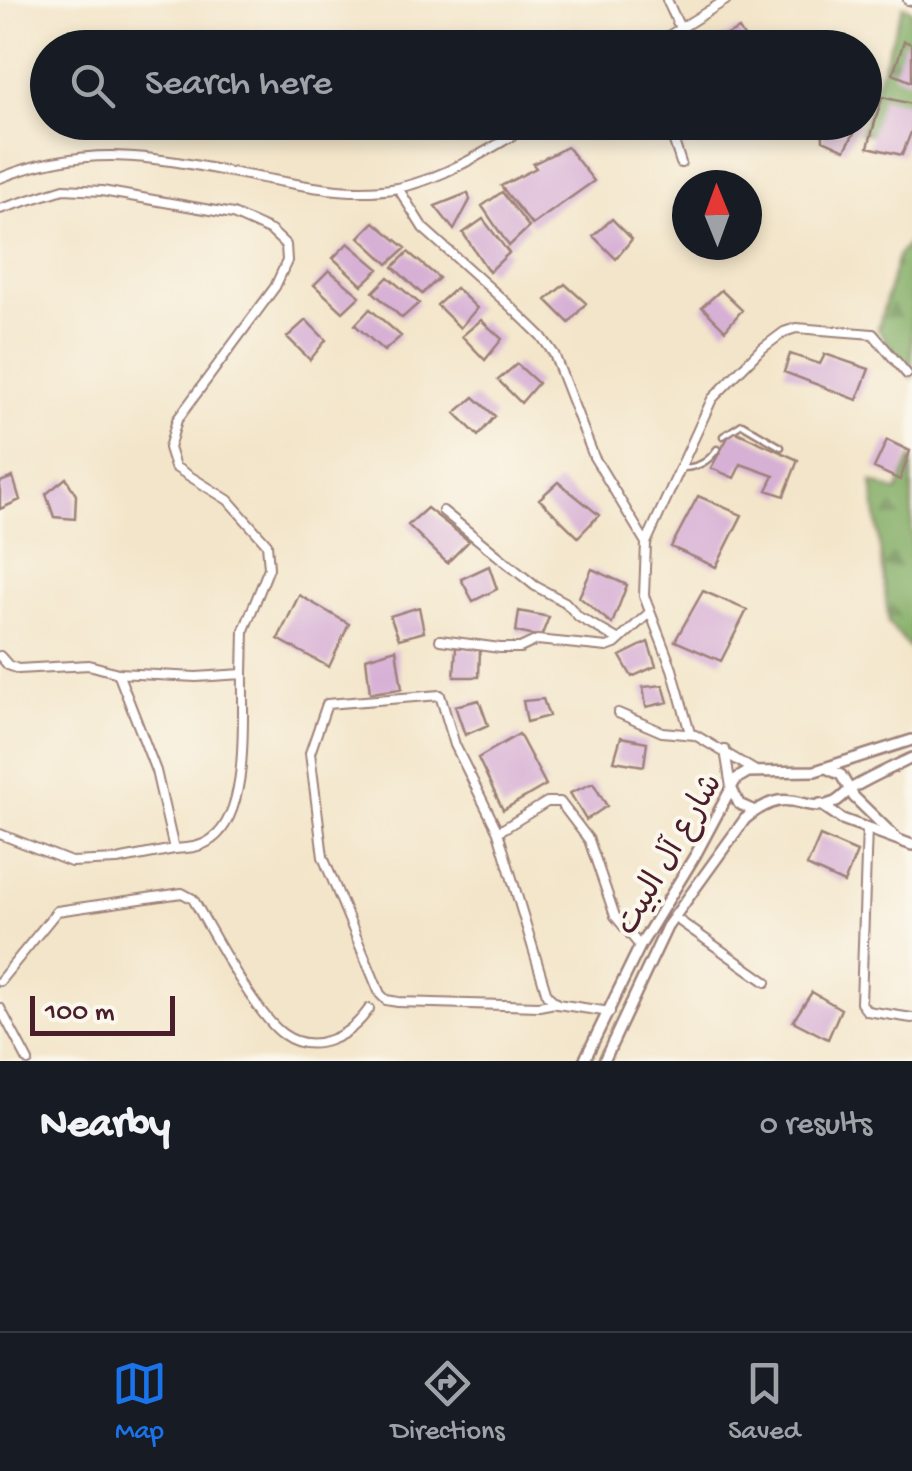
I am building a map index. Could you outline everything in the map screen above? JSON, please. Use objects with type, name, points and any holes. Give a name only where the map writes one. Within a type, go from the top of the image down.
[{"type":"street","points":[[667,0],[680,28]]},
{"type":"street","points":[[677,30],[726,0]]},
{"type":"street","points":[[0,178],[60,159],[120,154],[326,190],[362,191],[398,188],[448,169],[502,140]]},
{"type":"street","points":[[673,140],[680,163]]},
{"type":"street","points":[[398,188],[423,228],[550,347],[594,458],[646,544]]},
{"type":"street","points":[[0,209],[64,189],[102,191],[233,214],[271,231],[286,245],[287,261],[275,287],[177,420],[169,448],[175,466],[228,500],[267,544],[269,568],[244,630],[234,808],[222,829],[198,847],[117,860],[71,862],[0,834]]},
{"type":"street","points":[[690,733],[672,669],[642,588],[646,544],[678,468],[718,391],[760,350],[790,330],[819,328],[872,334],[907,374]]},
{"type":"street","points":[[443,512],[536,586],[565,602],[578,618],[619,640]]},
{"type":"street","points":[[440,640],[516,648],[537,640],[607,647],[649,612]]},
{"type":"street","points":[[0,656],[18,669],[80,664],[118,673],[196,677],[243,674]]},
{"type":"street","points":[[118,673],[156,771],[174,849]]},
{"type":"street","points":[[554,1003],[545,990],[519,892],[498,832],[455,746],[439,694],[327,704],[313,737],[310,761],[323,857],[380,994],[386,1000],[398,1002],[539,1006],[554,1003],[610,1012]]},
{"type":"street","points":[[618,713],[662,732],[690,733],[756,772]]},
{"type":"street","name":"شارع آل البيت","points":[[584,1061],[640,946],[741,775],[801,774],[912,740]]},
{"type":"street","points":[[724,750],[738,804],[755,810]]},
{"type":"street","name":"شارع آل البيت","points":[[604,1061],[674,917],[732,834],[755,810],[782,798],[820,804],[838,801],[849,790],[912,758]]},
{"type":"street","points":[[826,768],[841,775],[849,790],[896,838]]},
{"type":"street","points":[[498,832],[547,802],[560,802],[588,840],[615,916],[640,946]]},
{"type":"street","points":[[820,804],[834,815],[912,845]]},
{"type":"street","points":[[866,827],[861,1003],[867,1011],[912,1018]]},
{"type":"street","points":[[0,981],[57,911],[182,893],[193,899],[260,1007],[285,1036],[304,1043],[334,1039],[354,1027],[369,1009]]},
{"type":"street","points":[[674,917],[766,982]]},
{"type":"street","points":[[0,1008],[28,1061]]},
{"type":"lane","points":[[722,436],[742,424],[782,447]]},
{"type":"lane","points":[[678,468],[698,467],[717,449]]},
{"type":"green space","points":[[903,6],[912,10],[912,140],[882,136],[882,68]]},
{"type":"green space","points":[[912,239],[912,377],[878,329],[898,256]]},
{"type":"green space","points":[[912,456],[912,651],[889,624],[872,482],[897,492]]},
{"type":"building","points":[[904,41],[912,44],[912,82],[893,74]]},
{"type":"building","points":[[882,97],[912,104],[912,130],[902,155],[868,147],[870,140],[882,140]]},
{"type":"building","points":[[823,140],[850,140],[845,150]]},
{"type":"building","points":[[567,147],[594,181],[532,225],[501,186]]},
{"type":"building","points":[[502,192],[529,227],[509,246],[482,206]]},
{"type":"building","points":[[468,193],[470,200],[454,230],[435,206]]},
{"type":"building","points":[[483,219],[509,253],[489,272],[463,233]]},
{"type":"building","points":[[612,219],[632,239],[616,259],[593,236]]},
{"type":"building","points":[[374,222],[406,248],[388,264],[359,237]]},
{"type":"building","points":[[348,243],[379,269],[362,285],[333,258]]},
{"type":"building","points":[[408,252],[439,278],[422,294],[393,267]]},
{"type":"building","points":[[329,270],[360,296],[343,312],[314,285]]},
{"type":"building","points":[[388,277],[419,303],[402,318],[373,292]]},
{"type":"building","points":[[565,284],[586,303],[569,323],[546,300]]},
{"type":"building","points":[[456,288],[477,308],[460,328],[437,305]]},
{"type":"building","points":[[721,290],[742,310],[725,330],[702,307]]},
{"type":"building","points":[[370,309],[401,336],[384,351],[355,325]]},
{"type":"building","points":[[306,320],[326,340],[310,360],[287,337]]},
{"type":"building","points":[[481,320],[502,339],[485,360],[462,336]]},
{"type":"building","points":[[790,354],[820,364],[825,354],[869,369],[857,400],[784,372]]},
{"type":"building","points":[[517,364],[538,383],[521,403],[498,380]]},
{"type":"building","points":[[474,397],[495,416],[478,436],[455,413]]},
{"type":"building","points":[[732,430],[798,460],[784,496],[767,490],[774,476],[741,464],[734,478],[711,468]]},
{"type":"building","points":[[887,440],[910,451],[900,480],[874,468]]},
{"type":"building","points":[[13,477],[20,500],[0,509],[0,482]]},
{"type":"building","points":[[66,478],[76,495],[75,519],[54,517],[46,494]]},
{"type":"building","points":[[558,482],[599,515],[578,537],[539,499]]},
{"type":"building","points":[[698,496],[742,515],[716,567],[671,547]]},
{"type":"building","points":[[427,508],[469,541],[447,563],[408,525]]},
{"type":"building","points":[[489,566],[497,589],[473,601],[461,579]]},
{"type":"building","points":[[592,569],[627,585],[612,624],[579,597]]},
{"type":"building","points":[[703,591],[747,610],[721,661],[675,641]]},
{"type":"building","points":[[299,595],[349,624],[329,667],[278,639]]},
{"type":"building","points":[[419,607],[424,632],[399,639],[390,616]]},
{"type":"building","points":[[519,611],[549,617],[541,637],[516,632]]},
{"type":"building","points":[[648,642],[656,666],[632,677],[620,656]]},
{"type":"building","points":[[456,647],[480,650],[479,677],[454,677]]},
{"type":"building","points":[[396,649],[402,689],[370,693],[366,658]]},
{"type":"building","points":[[663,685],[668,702],[646,707],[643,687]]},
{"type":"building","points":[[543,699],[549,716],[527,722],[523,701]]},
{"type":"building","points":[[479,700],[488,725],[465,735],[455,706]]},
{"type":"building","points":[[519,734],[546,785],[503,810],[478,758]]},
{"type":"building","points":[[621,737],[647,742],[644,766],[614,761]]},
{"type":"building","points":[[593,783],[607,806],[586,820],[570,793]]},
{"type":"building","points":[[820,836],[857,852],[844,883],[807,866]]},
{"type":"building","points":[[812,992],[841,1009],[828,1039],[793,1021]]}]
